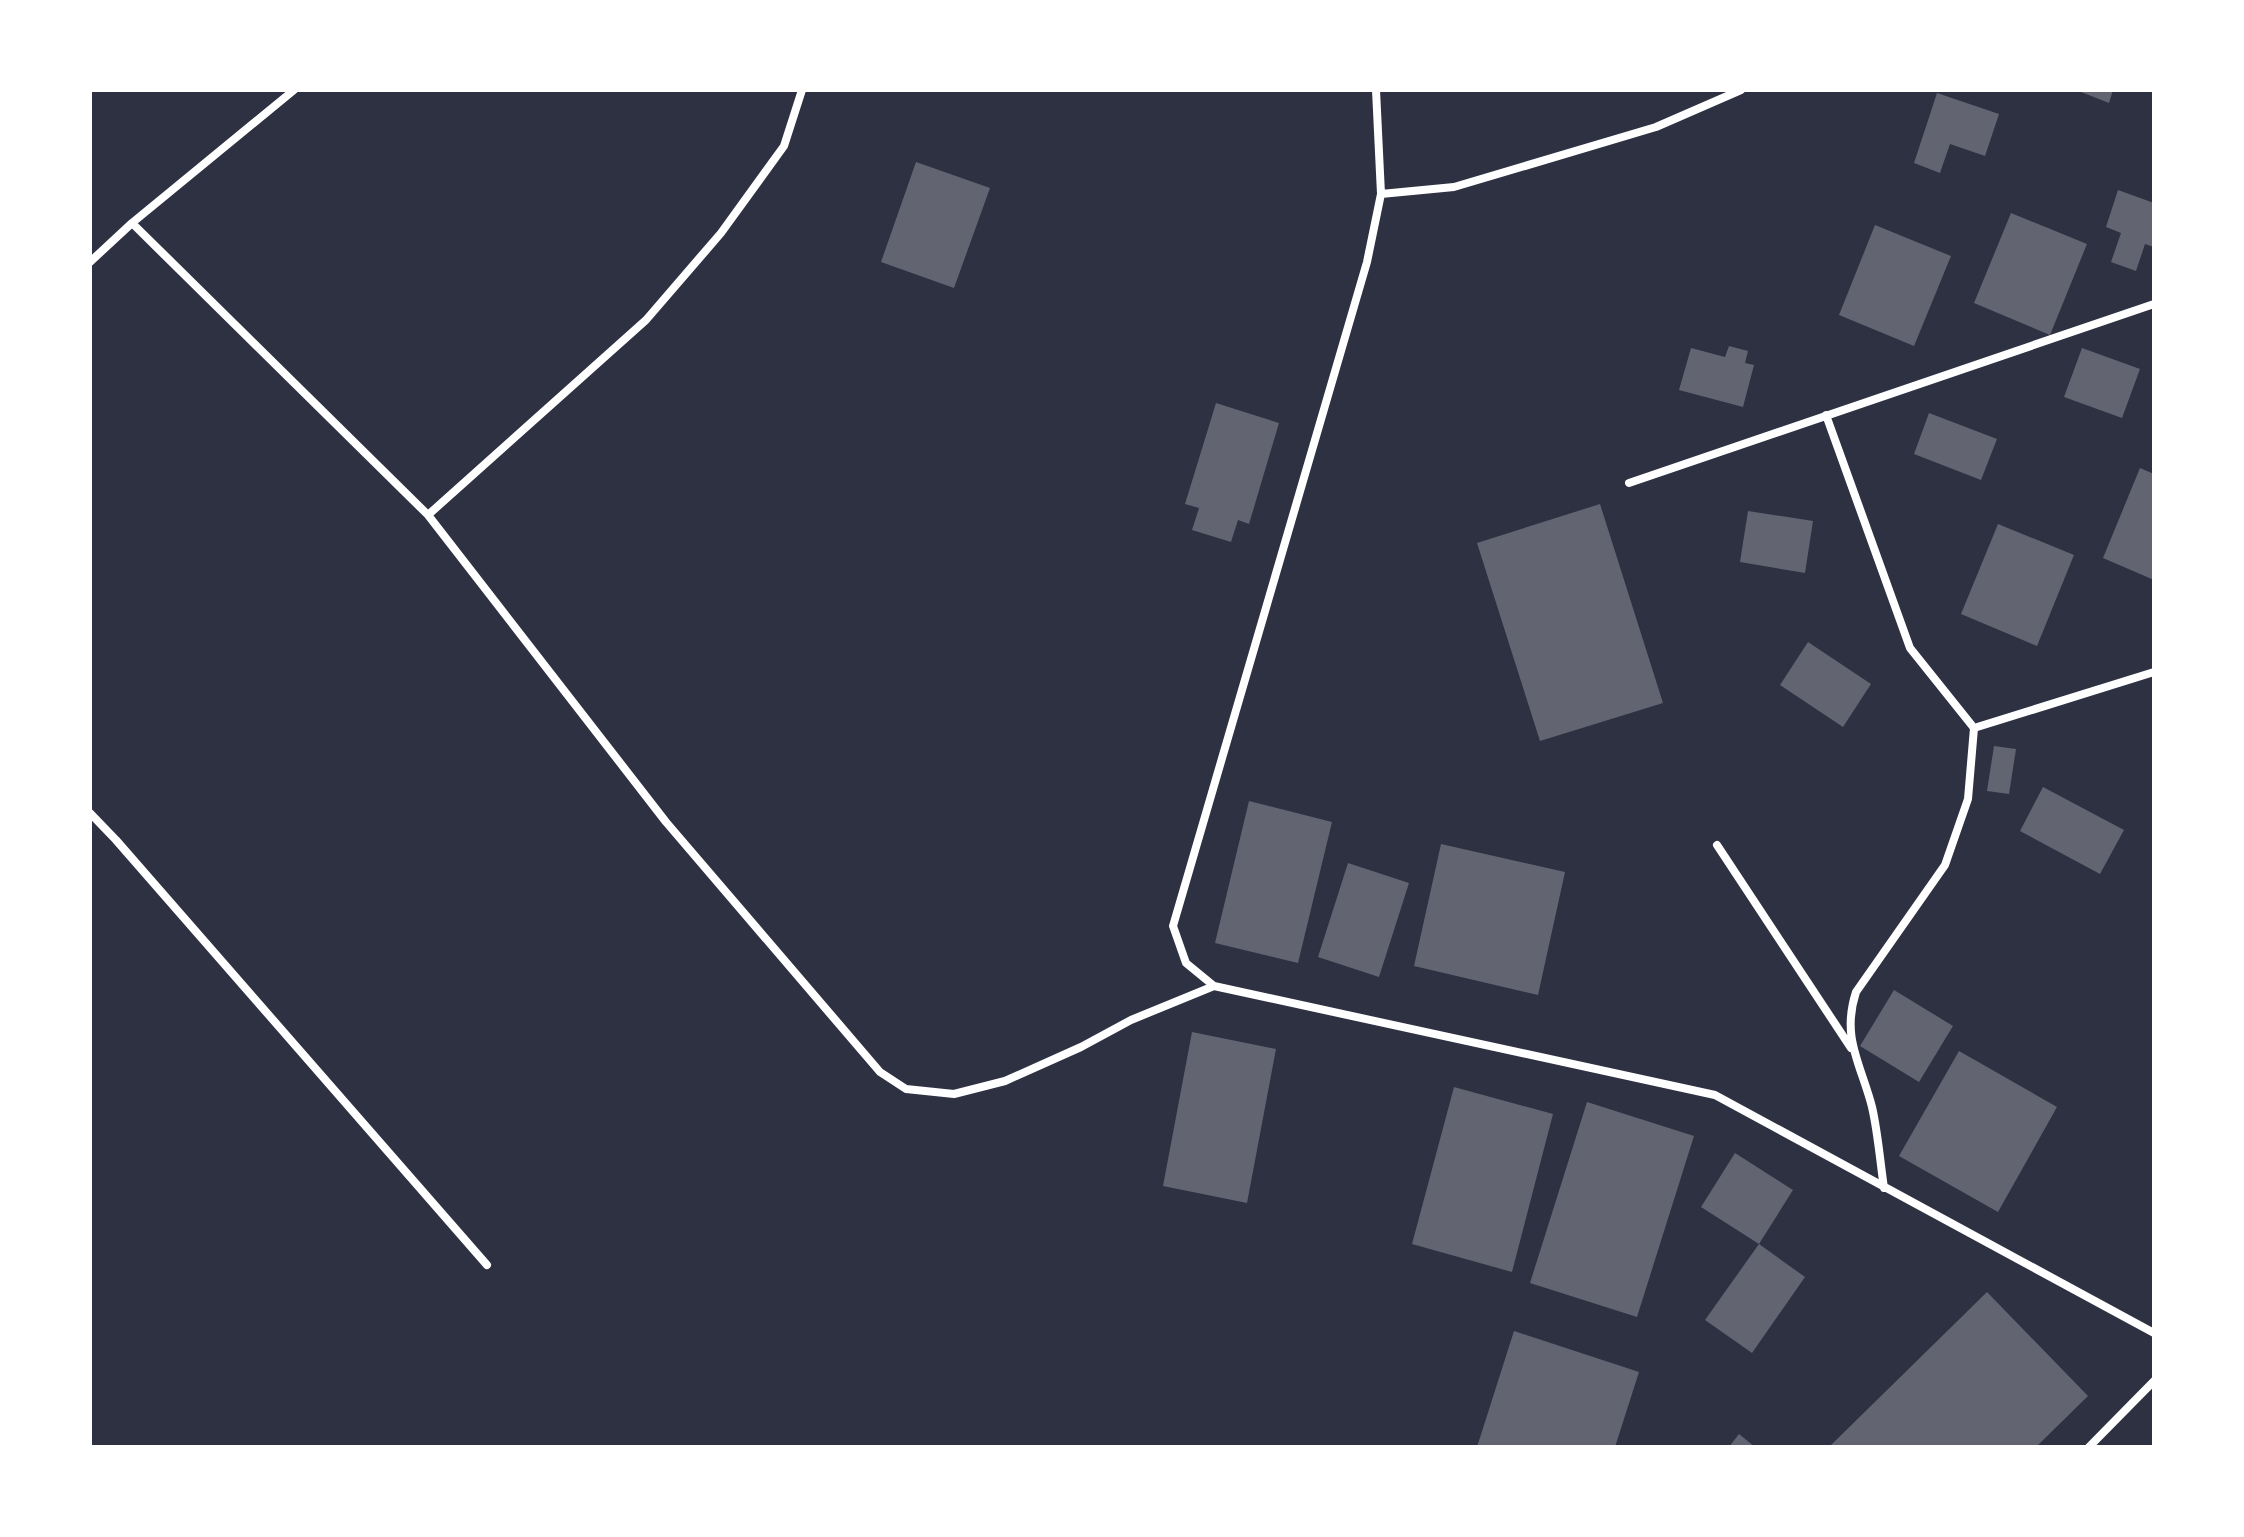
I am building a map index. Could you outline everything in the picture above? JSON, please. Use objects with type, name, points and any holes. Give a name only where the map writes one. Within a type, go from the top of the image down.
[{"type":"street","points":[[90,262],[132,223],[294,90]]},
{"type":"street","points":[[428,515],[646,320],[721,233],[784,146],[802,90]]},
{"type":"street","points":[[1376,90],[1381,194],[1367,262],[1173,926],[1186,963],[1214,986],[1715,1095],[2154,1333]]},
{"type":"street","points":[[1381,194],[1454,187],[1656,127],[1741,90]]},
{"type":"street","points":[[132,223],[428,515],[710,875],[880,1072],[906,1089],[954,1094],[1005,1081],[1081,1047],[1131,1020],[1214,986]]},
{"type":"street","points":[[1629,483],[2154,304]]},
{"type":"street","points":[[1826,415],[1910,648],[1974,728],[1968,799],[1945,865],[1856,992],[1850,1011],[1852,1049]]},
{"type":"street","points":[[1974,728],[2154,672]]},
{"type":"street","points":[[90,813],[487,1265]]},
{"type":"street","points":[[1717,845],[1852,1049],[1872,1107],[1884,1188]]},
{"type":"street","points":[[2089,1447],[2154,1381]]},
{"type":"building","points":[[2076,90],[2113,90],[2109,103]]},
{"type":"building","points":[[1937,93],[1999,114],[1985,156],[1950,144],[1940,173],[1914,163]]},
{"type":"building","points":[[916,162],[990,188],[954,288],[881,262]]},
{"type":"building","points":[[2118,190],[2154,203],[2154,247],[2145,244],[2136,271],[2111,262],[2121,233],[2106,227]]},
{"type":"building","points":[[2011,213],[2087,244],[2050,335],[1974,303]]},
{"type":"building","points":[[1875,225],[1951,256],[1914,346],[1839,315]]},
{"type":"building","points":[[1729,346],[1748,351],[1745,363],[1754,365],[1743,407],[1679,390],[1691,348],[1725,357]]},
{"type":"building","points":[[2082,348],[2140,369],[2122,418],[2064,397]]},
{"type":"building","points":[[1216,403],[1279,423],[1249,524],[1238,520],[1231,542],[1192,530],[1199,508],[1185,504]]},
{"type":"building","points":[[1929,413],[1997,439],[1981,480],[1914,454]]},
{"type":"building","points":[[2140,468],[2154,474],[2154,580],[2103,558]]},
{"type":"building","points":[[1600,504],[1663,703],[1540,741],[1477,543]]},
{"type":"building","points":[[1748,511],[1813,521],[1805,573],[1740,562]]},
{"type":"building","points":[[1998,524],[2074,555],[2037,646],[1961,614]]},
{"type":"building","points":[[1808,642],[1871,684],[1843,727],[1780,685]]},
{"type":"building","points":[[1994,746],[2016,749],[2009,794],[1987,791]]},
{"type":"building","points":[[2043,787],[2124,830],[2100,874],[2020,831]]},
{"type":"building","points":[[1249,801],[1332,822],[1298,963],[1215,943]]},
{"type":"building","points":[[1441,844],[1565,872],[1538,995],[1414,966]]},
{"type":"building","points":[[1348,863],[1409,883],[1379,977],[1318,957]]},
{"type":"building","points":[[1894,990],[1953,1026],[1919,1082],[1860,1046]]},
{"type":"building","points":[[1192,1032],[1276,1049],[1247,1203],[1163,1186]]},
{"type":"building","points":[[1959,1051],[2057,1107],[1998,1212],[1899,1156]]},
{"type":"building","points":[[1454,1087],[1553,1114],[1512,1272],[1412,1244]]},
{"type":"building","points":[[1587,1102],[1694,1136],[1637,1317],[1530,1283]]},
{"type":"building","points":[[1735,1153],[1793,1190],[1759,1244],[1701,1207]]},
{"type":"building","points":[[1759,1244],[1805,1277],[1752,1353],[1705,1320]]},
{"type":"building","points":[[1987,1292],[2088,1396],[2036,1447],[1829,1447]]},
{"type":"building","points":[[1514,1331],[1639,1372],[1615,1447],[1477,1447]]},
{"type":"building","points":[[1739,1434],[1755,1447],[1729,1447]]}]
